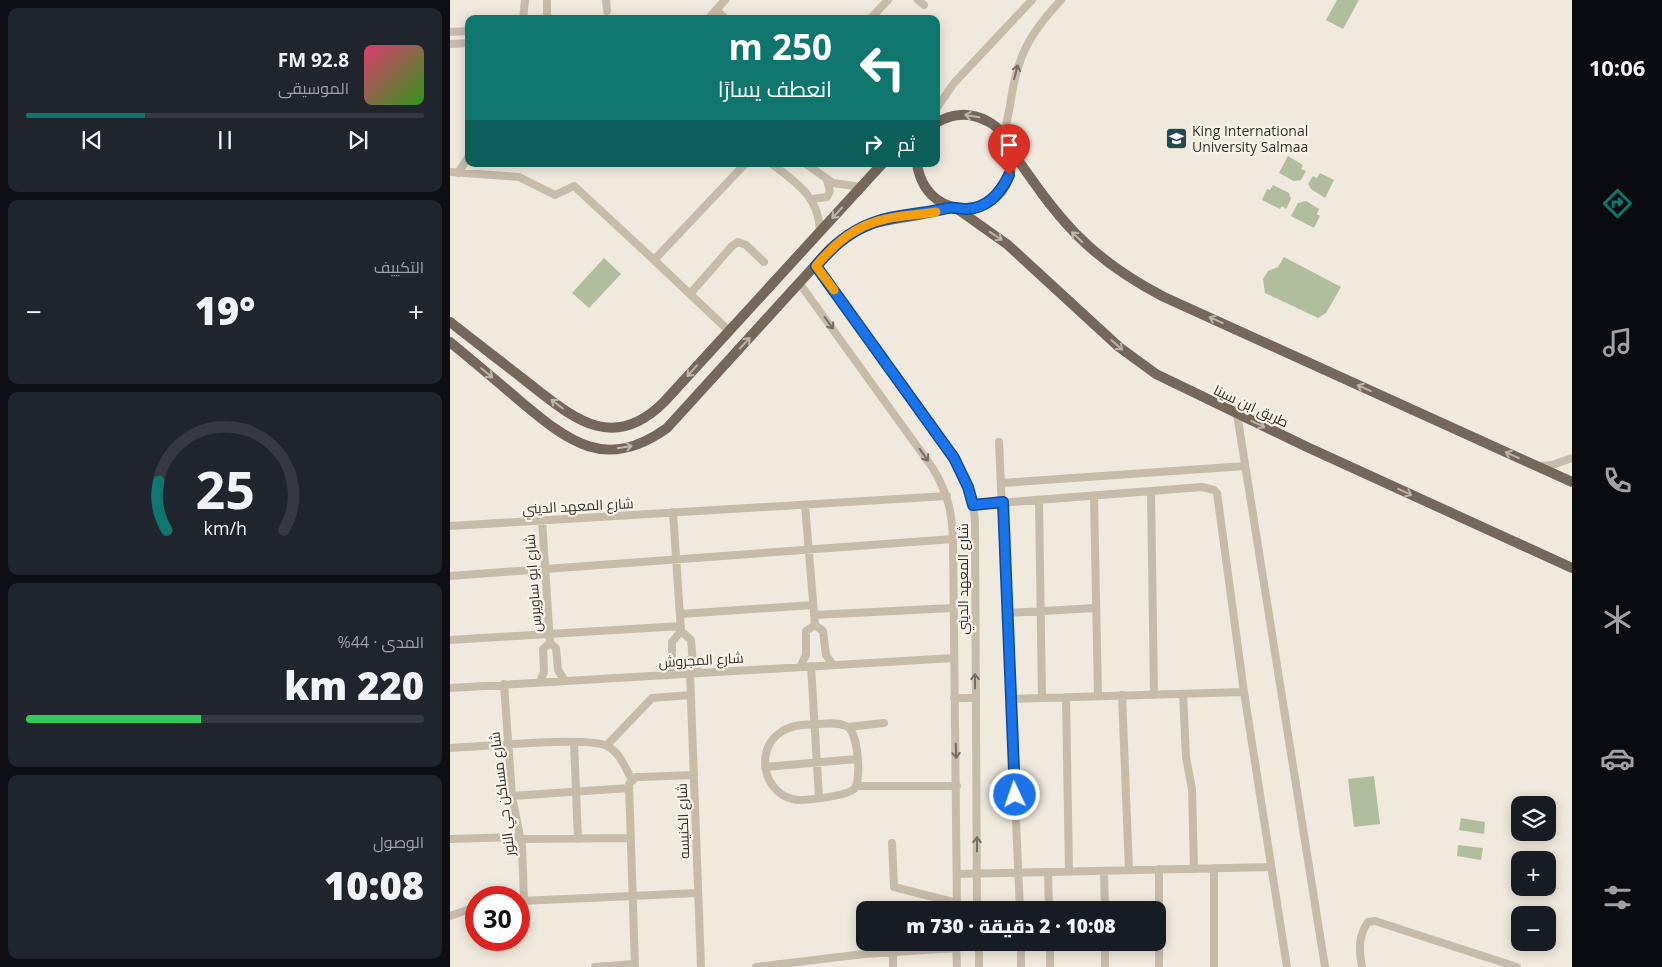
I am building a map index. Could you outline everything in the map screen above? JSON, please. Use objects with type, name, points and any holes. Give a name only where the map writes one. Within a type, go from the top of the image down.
[{"type":"main road","points":[[940,121],[947,117],[969,114],[989,122],[1004,137],[1009,147],[1062,221],[1090,250],[1124,275],[1164,297],[1572,482]]},
{"type":"main road","points":[[450,342],[564,437],[593,448],[625,448],[647,440],[667,428],[843,238],[870,223],[953,208],[970,209],[983,205],[995,198],[1004,187],[1009,175],[1011,161],[1009,147]]},
{"type":"main road","points":[[450,322],[574,418],[601,427],[629,425],[654,412],[879,167]]},
{"type":"main road","name":"طريق ابن سينا","points":[[918,167],[921,180],[930,195],[1008,244],[1137,361],[1186,391],[1572,568]]},
{"type":"street","points":[[525,0],[526,15]]},
{"type":"street","points":[[545,15],[547,0]]},
{"type":"street","points":[[606,0],[606,11]]},
{"type":"street","points":[[712,15],[725,0]]},
{"type":"street","points":[[874,15],[888,0]]},
{"type":"street","points":[[940,103],[954,83],[1032,0]]},
{"type":"street","points":[[1004,137],[1014,77],[1019,60],[1035,30],[1061,0]]},
{"type":"street","points":[[716,10],[722,15]]},
{"type":"street","points":[[450,32],[465,32]]},
{"type":"street","points":[[450,44],[465,43]]},
{"type":"street","points":[[454,172],[465,160]]},
{"type":"street","points":[[654,260],[742,167]]},
{"type":"street","points":[[776,167],[800,185],[812,199],[819,215],[820,231]]},
{"type":"street","points":[[810,167],[827,180],[840,185],[862,187]]},
{"type":"street","points":[[454,172],[519,177],[554,195],[574,186],[729,331]]},
{"type":"street","points":[[812,199],[827,197],[830,191],[827,180]]},
{"type":"street","points":[[690,294],[732,246],[738,242],[746,245],[764,262]]},
{"type":"street","name":"شارع المعهد الديني","points":[[816,266],[954,458],[968,487],[973,505],[976,523],[975,698],[978,901]]},
{"type":"street","name":"شارع المعهد الديني","points":[[800,284],[932,467],[947,496],[953,539],[957,901]]},
{"type":"street","points":[[1237,414],[1325,967]]},
{"type":"street","points":[[999,442],[1020,901]]},
{"type":"street","points":[[1537,466],[1552,465],[1572,458]]},
{"type":"street","points":[[1002,483],[1245,466]]},
{"type":"street","points":[[973,505],[1202,487],[1214,490],[1217,493],[1244,692],[1287,967]]},
{"type":"street","points":[[1151,492],[1154,694]]},
{"type":"street","name":"شارع المعهد الديني","points":[[450,526],[947,496]]},
{"type":"street","points":[[1094,496],[1098,696]]},
{"type":"street","points":[[1039,501],[1042,698]]},
{"type":"street","points":[[805,504],[815,625],[823,631],[825,652],[833,665]]},
{"type":"street","points":[[673,512],[681,628],[691,640],[694,665],[700,673]]},
{"type":"street","name":"شارع ابو ساويرس","points":[[542,520],[550,644]]},
{"type":"street","points":[[450,576],[953,539]]},
{"type":"street","points":[[680,614],[813,605]]},
{"type":"street","points":[[814,615],[953,608]]},
{"type":"street","points":[[1006,613],[1096,608]]},
{"type":"street","points":[[800,667],[806,655],[806,631],[815,625]]},
{"type":"street","points":[[450,640],[681,628]]},
{"type":"street","points":[[667,675],[672,665],[672,642],[681,628]]},
{"type":"street","name":"شارع ابو ساويرس","points":[[550,644],[556,648],[558,672],[565,681]]},
{"type":"street","name":"شارع ابو ساويرس","points":[[540,682],[544,672],[543,649],[550,644]]},
{"type":"street","name":"شارع المجروش","points":[[450,688],[953,658]]},
{"type":"street","points":[[811,666],[819,798]]},
{"type":"street","name":"شارع الكنيسه","points":[[690,673],[701,967]]},
{"type":"street","name":"شارع مساكن حي النور","points":[[504,684],[512,796],[520,838],[521,886]]},
{"type":"street","points":[[1010,699],[1244,692]]},
{"type":"street","points":[[1183,694],[1186,757],[1192,789],[1194,869]]},
{"type":"street","points":[[607,746],[652,698],[691,695]]},
{"type":"street","points":[[1122,696],[1129,870]]},
{"type":"street","points":[[1066,697],[1069,872]]},
{"type":"street","points":[[954,698],[975,698]]},
{"type":"street","points":[[884,723],[848,727],[838,724],[814,724],[788,728],[775,736],[765,756],[765,767],[771,783],[783,795],[800,800],[849,792],[856,786],[957,786]]},
{"type":"street","points":[[848,727],[855,735],[857,759],[856,786]]},
{"type":"street","points":[[574,742],[578,839]]},
{"type":"street","points":[[450,748],[574,742],[607,746],[619,756],[632,780]]},
{"type":"street","points":[[765,767],[857,759]]},
{"type":"street","points":[[595,967],[635,966],[629,788],[632,780],[640,777],[694,775]]},
{"type":"street","points":[[512,796],[629,788]]},
{"type":"street","points":[[450,839],[630,838]]},
{"type":"street","points":[[892,843],[894,887],[938,901]]},
{"type":"street","points":[[957,874],[1271,867]]},
{"type":"street","points":[[1214,868],[1214,967]]},
{"type":"street","points":[[1159,869],[1159,967]]},
{"type":"street","points":[[1104,871],[1105,901]]},
{"type":"street","points":[[1048,872],[1049,901]]},
{"type":"street","points":[[530,900],[698,893]]},
{"type":"street","points":[[451,913],[465,909]]},
{"type":"street","points":[[1362,967],[1359,945],[1362,934],[1368,922],[1375,921],[1517,967]]},
{"type":"street","points":[[756,967],[902,951]]},
{"type":"street","points":[[956,951],[957,967]]},
{"type":"street","points":[[978,951],[979,967]]},
{"type":"street","points":[[1021,951],[1022,967]]},
{"type":"street","points":[[1050,951],[1050,967]]},
{"type":"street","points":[[1105,951],[1105,967]]},
{"type":"street","points":[[893,952],[893,967]]},
{"type":"green space","points":[[1337,0],[1359,0],[1343,29],[1326,20]]},
{"type":"green space","points":[[1288,156],[1303,165],[1301,169],[1306,171],[1301,180],[1294,181],[1279,173]]},
{"type":"green space","points":[[1320,173],[1334,180],[1325,198],[1311,189],[1308,184],[1313,176],[1317,178]]},
{"type":"green space","points":[[1273,185],[1289,193],[1291,199],[1286,209],[1282,206],[1280,209],[1262,200],[1267,189],[1270,190]]},
{"type":"green space","points":[[1306,201],[1319,209],[1317,214],[1320,216],[1314,228],[1291,216],[1298,203]]},
{"type":"green space","points":[[1284,257],[1341,287],[1326,313],[1318,318],[1265,293],[1263,279],[1268,271],[1278,267]]},
{"type":"green space","points":[[604,258],[621,274],[589,308],[572,293]]},
{"type":"green space","points":[[1374,776],[1380,824],[1354,827],[1348,779]]},
{"type":"green space","points":[[1461,818],[1485,822],[1484,834],[1459,830]]},
{"type":"green space","points":[[1458,845],[1483,848],[1481,860],[1457,856]]},
{"type":"slow traffic","points":[[834,290],[816,266],[831,248],[843,238],[870,223],[901,216],[936,212]]},
{"type":"place","name":"King International University Salmaa","points":[[1176,139]]},
{"type":"route","points":[[1009,175],[1004,187],[995,198],[983,205],[970,209],[951,207],[934,212],[870,223],[843,238],[831,248],[816,266],[954,458],[968,487],[973,505],[1003,502],[1006,613],[1015,795]]}]
